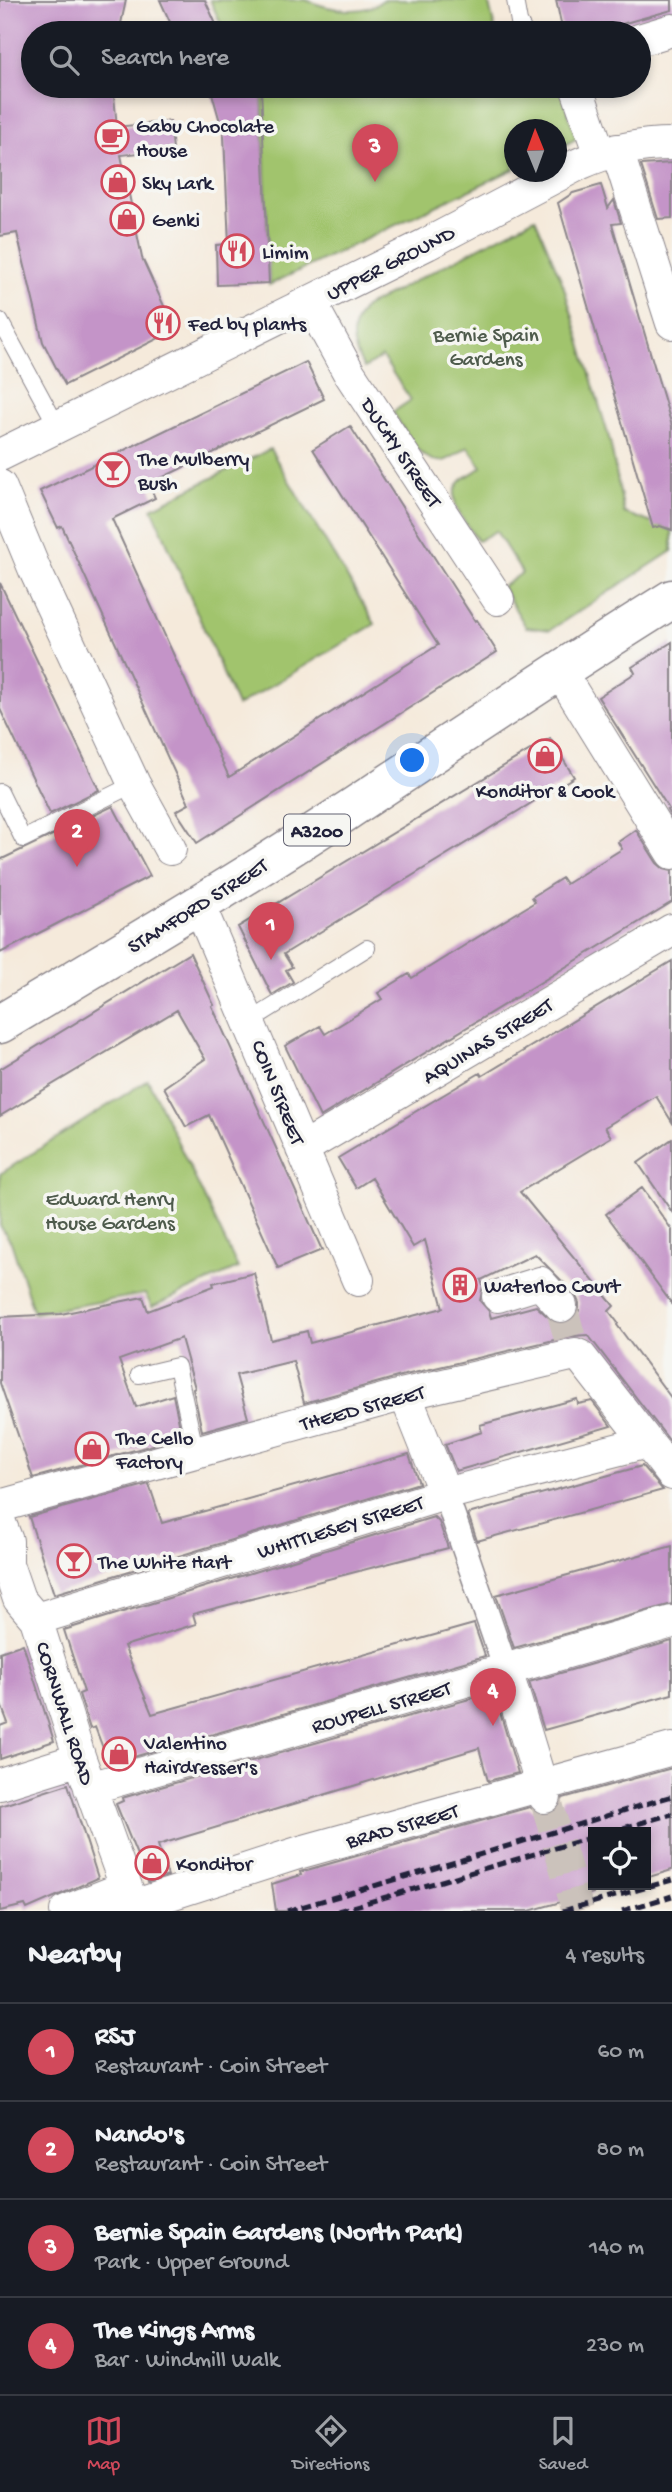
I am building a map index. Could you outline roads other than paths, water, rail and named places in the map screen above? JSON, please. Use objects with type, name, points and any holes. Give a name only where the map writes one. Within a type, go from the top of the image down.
[{"type":"main road","name":"STAMFORD STREET","points":[[0,1024],[199,905],[343,814],[672,598]]},
{"type":"street","points":[[651,36],[672,30]]},
{"type":"street","points":[[582,98],[608,152],[672,323]]},
{"type":"street","name":"UPPER GROUND","points":[[0,455],[427,244],[562,172],[608,152],[633,145],[672,144]]},
{"type":"street","name":"DUCHY STREET","points":[[310,302],[348,371],[498,599]]},
{"type":"street","points":[[0,486],[34,568],[134,784],[170,849]]},
{"type":"street","points":[[559,670],[672,853]]},
{"type":"street","name":"COIN STREET","points":[[199,905],[358,1280]]},
{"type":"street","name":"AQUINAS STREET","points":[[302,1149],[672,930]]},
{"type":"street","points":[[498,1296],[540,1283],[561,1307]]},
{"type":"street","name":"THEED STREET","points":[[0,1506],[573,1348],[672,1474]]},
{"type":"street","points":[[405,1394],[449,1504],[506,1670],[543,1791]]},
{"type":"street","name":"WHITTLESEY STREET","points":[[36,1619],[449,1504],[647,1442]]},
{"type":"street","name":"CORNWALL ROAD","points":[[0,1522],[7,1541],[7,1564],[19,1599],[36,1619],[80,1759],[129,1896]]},
{"type":"street","name":"ROUPELL STREET","points":[[90,1788],[672,1622]]},
{"type":"street","name":"BRAD STREET","points":[[66,1911],[543,1791],[672,1749]]},
{"type":"street","points":[[0,1784],[80,1759]]},
{"type":"lane","points":[[515,0],[519,21]]},
{"type":"lane","points":[[0,321],[57,426]]},
{"type":"lane","points":[[0,793],[23,839],[134,784]]},
{"type":"lane","points":[[250,1021],[367,948]]},
{"type":"lane","points":[[139,1374],[177,1366],[196,1454]]},
{"type":"tunnel","points":[[561,1306],[571,1342]]},
{"type":"tunnel","points":[[545,1797],[578,1911]]},
{"type":"railway","points":[[287,1911],[672,1796]]},
{"type":"railway","points":[[626,1827],[672,1814]]},
{"type":"railway","points":[[338,1911],[588,1838]]},
{"type":"railway","points":[[563,1911],[672,1880]]},
{"type":"railway","points":[[622,1911],[672,1896]]},
{"type":"place","name":"Gabu Chocolate House","points":[[112,137]]},
{"type":"place","name":"Sky Lark","points":[[118,182]]},
{"type":"place","name":"Bernie Spain Gardens (North Park)","points":[[375,182]]},
{"type":"place","name":"Genki","points":[[127,219]]},
{"type":"place","name":"Limim","points":[[237,251]]},
{"type":"place","name":"Fed by plants","points":[[163,323]]},
{"type":"place","name":"The Mulberry Bush","points":[[113,470]]},
{"type":"place","name":"Konditor & Cook","points":[[545,756]]},
{"type":"place","name":"Nando's","points":[[77,867]]},
{"type":"place","name":"RSJ","points":[[271,960]]},
{"type":"place","name":"Waterloo Court","points":[[460,1285]]},
{"type":"place","name":"The Cello Factory","points":[[92,1449]]},
{"type":"place","name":"The White Hart","points":[[74,1561]]},
{"type":"place","name":"The Kings Arms","points":[[493,1726]]},
{"type":"place","name":"Valentino Hairdresser's","points":[[119,1754]]},
{"type":"place","name":"Konditor","points":[[152,1863]]},
{"type":"park label","name":"Bernie Spain Gardens","points":[[486,346]]},
{"type":"park label","name":"Edward Henry House Gardens","points":[[110,1210]]}]
